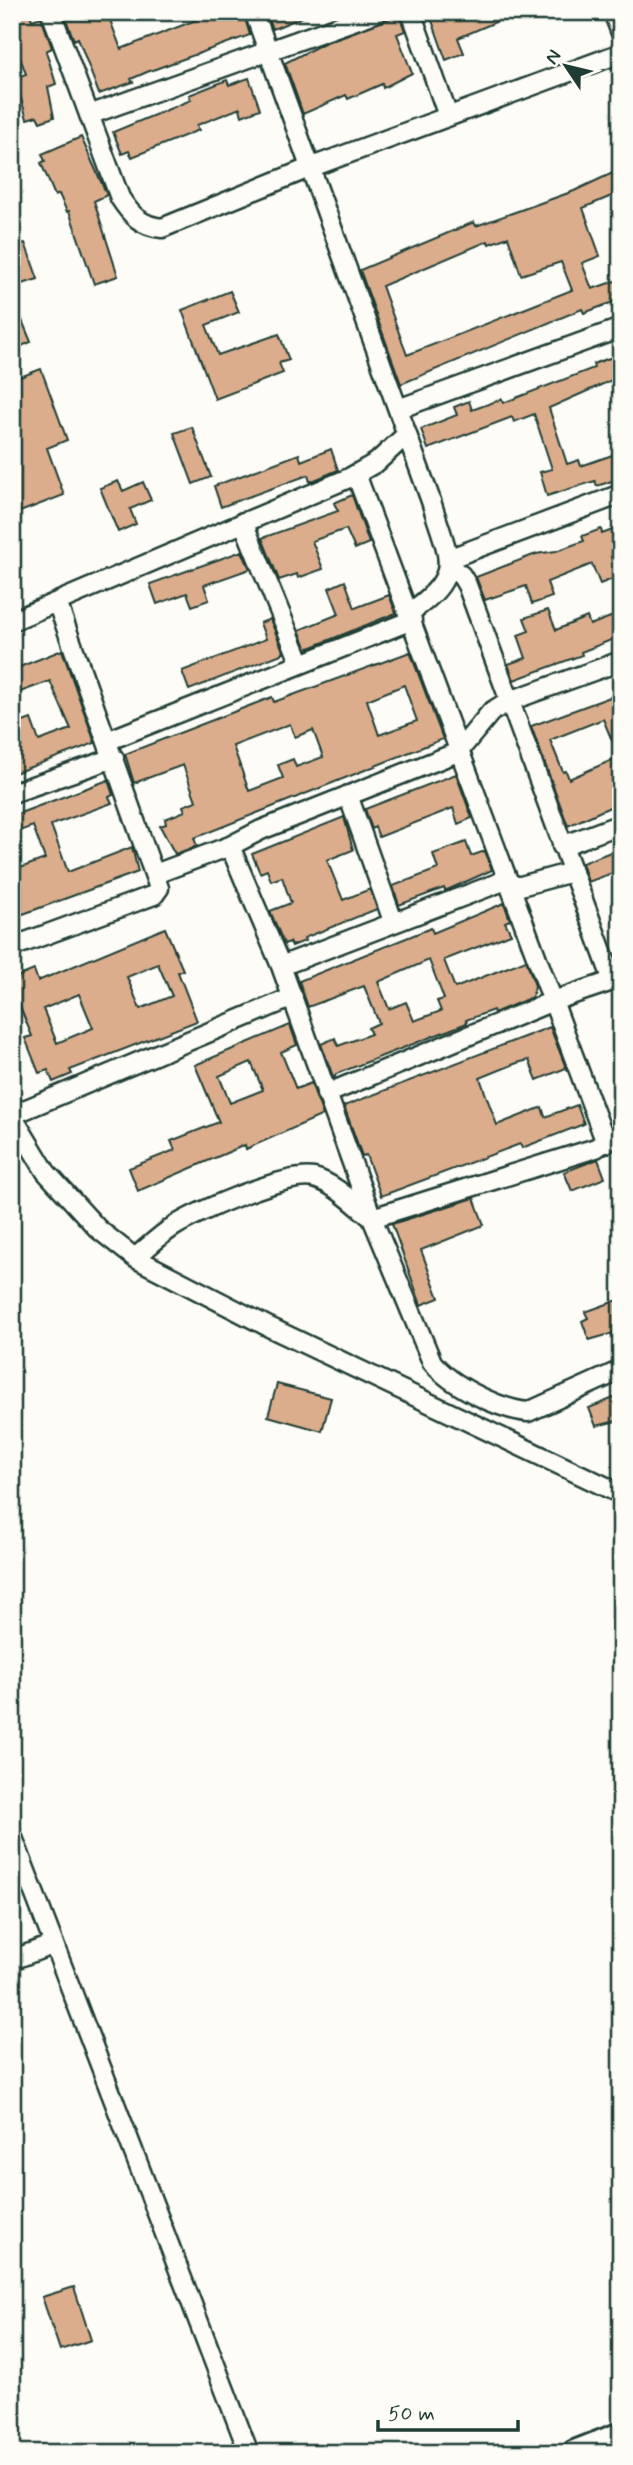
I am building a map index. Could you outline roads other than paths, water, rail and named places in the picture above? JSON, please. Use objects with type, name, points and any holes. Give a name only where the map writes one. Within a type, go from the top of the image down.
[{"type":"street","points":[[51,12],[120,198],[135,218],[151,227],[162,228],[309,168],[621,52]]},
{"type":"street","points":[[254,12],[407,434],[449,563],[467,585],[507,702],[572,872],[617,979],[553,1001],[327,1094]]},
{"type":"street","points":[[89,116],[378,12]]},
{"type":"street","points":[[411,12],[448,116]]},
{"type":"street","points":[[613,12],[621,33]]},
{"type":"street","points":[[398,409],[621,328]]},
{"type":"street","points":[[12,621],[356,474],[388,453],[407,434]]},
{"type":"street","points":[[356,474],[606,1143]]},
{"type":"street","points":[[12,793],[411,617],[439,588],[449,563],[621,494]]},
{"type":"street","points":[[243,522],[301,664]]},
{"type":"street","points":[[12,947],[154,895],[159,888],[57,602]]},
{"type":"street","points":[[155,874],[458,752],[491,712],[507,702],[621,661]]},
{"type":"street","points":[[348,795],[393,921]]},
{"type":"street","points":[[562,846],[621,824]]},
{"type":"street","points":[[230,846],[293,997],[372,1218],[423,1345],[443,1375],[458,1385],[528,1412],[621,1370]]},
{"type":"street","points":[[506,880],[517,887],[572,872]]},
{"type":"street","points":[[281,966],[506,880]]},
{"type":"street","points":[[293,997],[12,1116],[46,1172],[98,1229],[135,1258],[269,1327],[621,1494]]},
{"type":"street","points":[[372,1218],[606,1143],[621,1130]]},
{"type":"street","points":[[135,1258],[172,1228],[196,1214],[288,1179],[318,1179],[372,1218]]},
{"type":"street","points":[[12,1835],[249,2453]]},
{"type":"street","points":[[12,1960],[54,1944]]},
{"type":"street","points":[[575,2453],[621,2435]]}]
